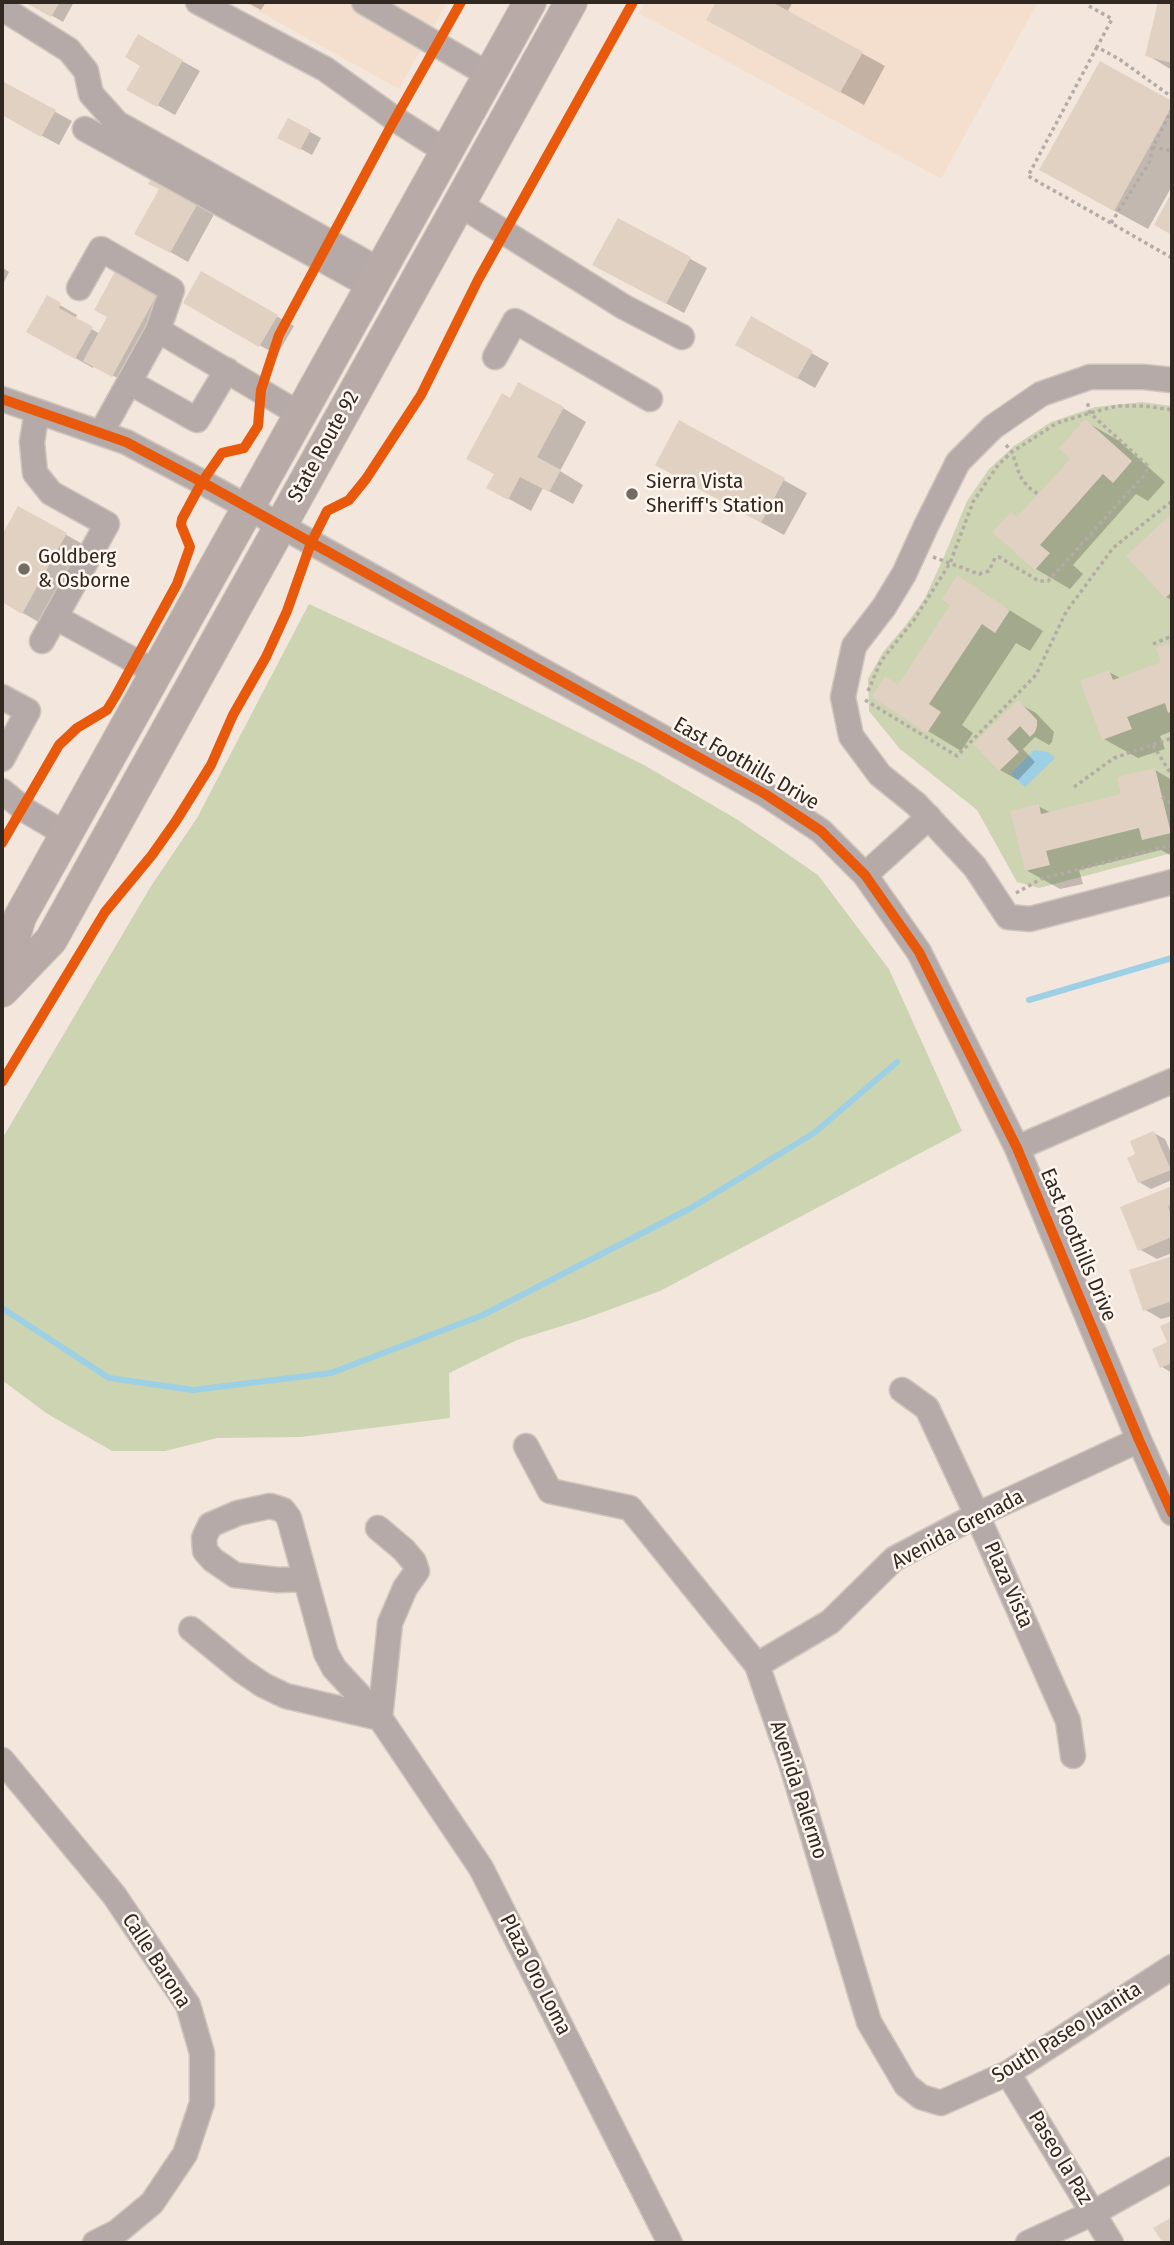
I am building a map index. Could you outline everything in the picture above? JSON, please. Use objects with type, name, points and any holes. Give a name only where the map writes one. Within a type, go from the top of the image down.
[{"type":"main road","name":"State Route 92","points":[[2,977],[20,917],[530,2]]},
{"type":"main road","name":"State Route 92","points":[[2,991],[51,940],[571,2]]},
{"type":"street","points":[[198,2],[325,69],[447,152]]},
{"type":"street","points":[[364,2],[489,75]]},
{"type":"street","points":[[2,8],[69,50],[86,71],[91,94],[117,122],[376,279]]},
{"type":"street","points":[[85,129],[376,279]]},
{"type":"street","points":[[459,204],[624,307],[682,337]]},
{"type":"street","points":[[79,288],[101,249],[172,290],[158,330],[101,433]]},
{"type":"street","points":[[495,358],[515,321],[650,399]]},
{"type":"street","points":[[158,330],[301,415]]},
{"type":"street","points":[[129,382],[197,420],[227,370]]},
{"type":"street","points":[[1172,380],[1090,377],[1041,394],[993,428],[958,463],[884,607],[854,646],[851,736],[880,775],[929,817],[975,867],[1008,917],[1030,919],[1172,882]]},
{"type":"street","name":"East Foothills Drive","points":[[2,399],[126,442],[765,794],[821,831],[865,875],[919,952],[1017,1148],[1172,1513]]},
{"type":"street","points":[[37,411],[32,442],[35,473],[51,493],[107,524],[42,641]]},
{"type":"street","points":[[55,617],[157,673]]},
{"type":"street","points":[[2,697],[28,711],[2,759]]},
{"type":"street","points":[[2,791],[26,810],[67,835]]},
{"type":"street","points":[[865,875],[929,817]]},
{"type":"street","points":[[1017,1148],[1172,1081]]},
{"type":"street","name":"Plaza Vista","points":[[902,1390],[928,1408],[1068,1721],[1073,1756]]},
{"type":"street","name":"Avenida Grenada","points":[[757,1665],[830,1622],[894,1559],[977,1515],[1139,1440]]},
{"type":"street","name":"Avenida Palermo","points":[[526,1446],[550,1490],[630,1508],[757,1665],[796,1779],[869,2022],[906,2085],[921,2097]]},
{"type":"street","points":[[191,1629],[241,1670],[286,1696],[380,1718],[390,1623],[405,1588],[417,1571],[414,1562],[404,1550],[378,1528]]},
{"type":"street","name":"Plaza Oro Loma","points":[[305,1579],[326,1653],[334,1668],[380,1718],[481,1868],[670,2243]]},
{"type":"street","name":"Calle Barona","points":[[2,1760],[114,1895],[188,2005],[202,2053],[202,2103],[185,2154],[152,2203],[117,2232],[94,2243]]},
{"type":"street","name":"South Paseo Juanita","points":[[921,2097],[941,2103],[1008,2073],[1172,1967]]},
{"type":"street","name":"Paseo la Paz","points":[[1008,2073],[1111,2243]]},
{"type":"street","points":[[1028,2243],[1093,2213],[1172,2169]]},
{"type":"path","points":[[1089,6],[1112,19],[1028,176],[1172,258]]},
{"type":"path","points":[[1097,47],[1119,59],[1172,97]]},
{"type":"path","points":[[1111,223],[1149,163],[1153,147],[1172,109]]},
{"type":"path","points":[[1153,147],[1172,151]]},
{"type":"path","points":[[914,551],[979,574],[989,571],[995,558],[999,556],[1040,581],[1048,581],[1146,473],[1147,465],[1090,413],[1081,380]]},
{"type":"path","points":[[1172,410],[1144,406],[1117,407],[1057,423],[998,465],[973,502],[950,563],[914,620],[854,698],[957,756],[1036,675],[1066,612],[1113,548],[1172,501]]},
{"type":"path","points":[[993,428],[1012,453],[1020,476],[1028,487],[1038,494]]},
{"type":"path","points":[[1153,644],[1172,636]]},
{"type":"path","points":[[1074,787],[1114,758],[1172,738]]},
{"type":"path","points":[[1153,745],[1172,776]]},
{"type":"path","points":[[1162,797],[1172,804]]},
{"type":"path","points":[[999,902],[1041,879],[1172,845]]},
{"type":"shaded area","points":[[242,2],[447,2],[399,89]]},
{"type":"shaded area","points":[[646,2],[1038,2],[941,179],[639,13]]},
{"type":"green space","points":[[1142,402],[1172,406],[1172,853],[1039,888],[1017,882],[977,810],[900,749],[869,711],[868,679],[883,652],[925,598],[967,501],[989,469],[1014,446],[1051,422],[1095,407]]},
{"type":"green space","points":[[309,604],[469,678],[644,765],[738,820],[818,875],[889,969],[962,1131],[660,1291],[517,1340],[449,1373],[450,1418],[301,1437],[217,1438],[165,1451],[112,1451],[46,1413],[2,1380],[2,1139],[151,886],[197,818]]},
{"type":"water","points":[[1034,750],[1048,752],[1055,758],[1025,787],[1011,774]]},
{"type":"building","points":[[60,2],[51,17],[28,4]]},
{"type":"building","points":[[716,2],[772,2],[863,52],[840,93],[706,20]]},
{"type":"building","points":[[1158,2],[1172,2],[1172,63],[1145,56]]},
{"type":"building","points":[[138,34],[183,60],[157,107],[126,90],[140,66],[125,57]]},
{"type":"building","points":[[1100,61],[1172,101],[1172,106],[1114,211],[1039,170]]},
{"type":"building","points":[[2,81],[56,110],[41,137],[2,115]]},
{"type":"building","points":[[288,118],[311,130],[300,150],[277,138]]},
{"type":"building","points":[[156,171],[202,196],[170,253],[134,234],[159,189],[148,184]]},
{"type":"building","points":[[1172,192],[1172,235],[1154,225]]},
{"type":"building","points":[[618,218],[691,257],[666,304],[592,265]]},
{"type":"building","points":[[118,266],[160,289],[112,377],[83,361],[107,317],[94,310]]},
{"type":"building","points":[[201,271],[278,315],[259,347],[183,303]]},
{"type":"building","points":[[47,295],[61,303],[59,308],[93,327],[75,359],[26,332]]},
{"type":"building","points":[[751,316],[813,351],[797,379],[735,345]]},
{"type":"building","points":[[518,382],[564,407],[537,457],[561,470],[549,492],[520,477],[508,500],[486,488],[494,474],[466,459],[502,393],[510,398]]},
{"type":"building","points":[[1085,419],[1132,461],[1113,483],[1103,474],[1040,545],[1050,553],[1035,570],[992,532],[1011,512],[1017,517],[1070,459],[1059,448]]},
{"type":"building","points":[[679,420],[785,478],[761,523],[655,465]]},
{"type":"building","name":"Goldberg & Osborne","points":[[18,506],[67,533],[22,614],[2,602],[2,535]]},
{"type":"building","points":[[1172,513],[1172,592],[1165,598],[1126,556]]},
{"type":"building","points":[[957,575],[1010,610],[995,633],[982,624],[929,704],[941,712],[927,733],[872,697],[885,676],[898,685],[950,605],[942,599]]},
{"type":"building","points":[[1172,642],[1172,711],[1168,713],[1165,703],[1127,717],[1132,729],[1102,740],[1080,681],[1109,670],[1113,680],[1161,662],[1156,648]]},
{"type":"building","points":[[1018,700],[1037,720],[1037,726],[1030,737],[1020,726],[1007,739],[1019,752],[999,771],[973,744]]},
{"type":"building","points":[[1155,768],[1171,833],[1142,840],[1139,828],[1046,851],[1050,865],[1025,871],[1010,811],[1039,804],[1041,814],[1121,794],[1117,777]]},
{"type":"building","points":[[1154,1131],[1171,1170],[1138,1183],[1127,1158],[1135,1154],[1130,1141]]},
{"type":"building","points":[[1172,1186],[1172,1205],[1168,1206],[1172,1218],[1172,1237],[1138,1251],[1120,1207]]},
{"type":"building","points":[[1172,1256],[1172,1301],[1143,1311],[1129,1270]]},
{"type":"building","points":[[1172,1321],[1172,1363],[1160,1368],[1152,1349],[1167,1342],[1160,1326]]},
{"type":"building","points":[[1172,2217],[1172,2243],[1163,2243],[1153,2228]]},
{"type":"waterway","points":[[1029,1000],[1172,958]]},
{"type":"waterway","points":[[2,1308],[109,1378],[193,1390],[331,1373],[483,1315],[691,1208],[814,1133],[897,1062]]},
{"type":"cycle path","points":[[2,843],[59,745],[77,728],[107,710],[177,584],[190,547],[181,525],[182,519],[222,453],[244,448],[258,426],[261,390],[279,335],[461,2]]},
{"type":"cycle path","points":[[2,1082],[105,912],[152,855],[211,765],[233,715],[266,657],[287,611],[311,543],[327,511],[349,500],[366,479],[421,395],[478,280],[633,2]]},
{"type":"cycle path","points":[[2,399],[126,442],[202,482],[765,794],[821,831],[865,875],[919,952],[1017,1148],[1172,1513]]},
{"type":"place","name":"Sierra Vista Sheriff's Station","points":[[632,494]]},
{"type":"place","name":"Goldberg & Osborne","points":[[24,569]]}]
